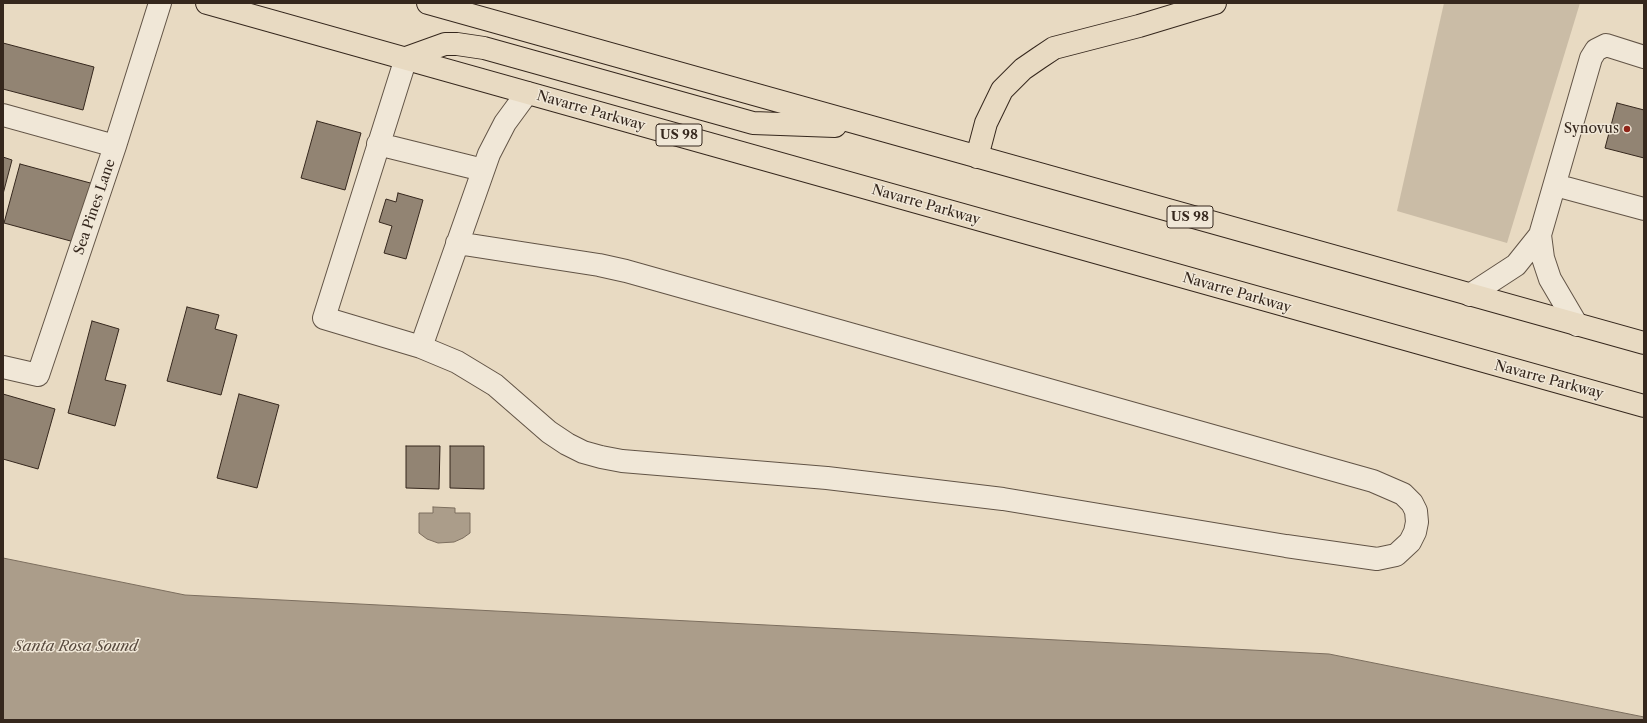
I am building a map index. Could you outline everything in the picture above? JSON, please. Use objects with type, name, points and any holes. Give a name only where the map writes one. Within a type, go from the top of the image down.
[{"type":"highway","name":"Navarre Parkway","points":[[207,3],[1644,406]]},
{"type":"highway","name":"US 98","points":[[428,3],[1644,343]]},
{"type":"highway","points":[[978,157],[986,123],[1002,90],[1023,69],[1054,48],[1138,26],[1215,3]]},
{"type":"highway","points":[[406,58],[445,44],[470,45],[498,51],[753,123],[870,127]]},
{"type":"street","name":"Sea Pines Lane","points":[[3,367],[38,376],[115,146],[160,3]]},
{"type":"street","points":[[1470,295],[1516,265],[1540,236],[1590,58],[1596,50],[1606,45],[1644,57]]},
{"type":"street","points":[[406,58],[324,318],[420,347],[457,362],[495,386],[549,432],[567,444],[583,452],[615,460],[827,478],[1003,499],[1286,546],[1377,559],[1396,555],[1410,542],[1415,532],[1416,511],[1412,503],[1403,494],[1373,481],[626,271],[599,265],[457,243]]},
{"type":"street","points":[[420,347],[488,154],[505,123],[527,93]]},
{"type":"street","points":[[3,115],[115,146]]},
{"type":"street","points":[[378,144],[483,170]]},
{"type":"street","points":[[1555,185],[1644,209]]},
{"type":"street","points":[[1540,236],[1543,258],[1550,279],[1577,325]]},
{"type":"shaded area","points":[[1444,3],[1580,3],[1507,243],[1397,211]]},
{"type":"water","points":[[433,507],[455,508],[455,513],[470,513],[470,533],[454,542],[438,543],[427,539],[419,533],[419,513],[433,513]]},
{"type":"water","name":"Santa Rosa Sound","points":[[3,558],[185,595],[1329,654],[1644,717],[1644,720],[3,720]]},
{"type":"building","points":[[3,43],[94,67],[83,110],[3,89]]},
{"type":"building","name":"Synovus","points":[[1617,103],[1644,110],[1644,158],[1605,148]]},
{"type":"building","points":[[317,121],[361,133],[345,190],[301,178]]},
{"type":"building","points":[[3,157],[12,160],[3,194]]},
{"type":"building","points":[[20,164],[94,184],[78,243],[4,223]]},
{"type":"building","points":[[398,193],[423,200],[406,259],[384,253],[392,226],[379,222],[386,199],[396,202]]},
{"type":"building","points":[[187,307],[219,315],[215,329],[237,335],[221,395],[167,381]]},
{"type":"building","points":[[92,321],[119,329],[105,380],[126,385],[115,426],[68,413]]},
{"type":"building","points":[[3,394],[55,409],[38,469],[3,459]]},
{"type":"building","points":[[239,394],[279,405],[257,488],[217,478]]},
{"type":"building","points":[[406,446],[440,446],[439,489],[406,488]]},
{"type":"building","points":[[450,446],[484,446],[484,489],[450,488]]},
{"type":"place","name":"Synovus","points":[[1627,129]]}]
